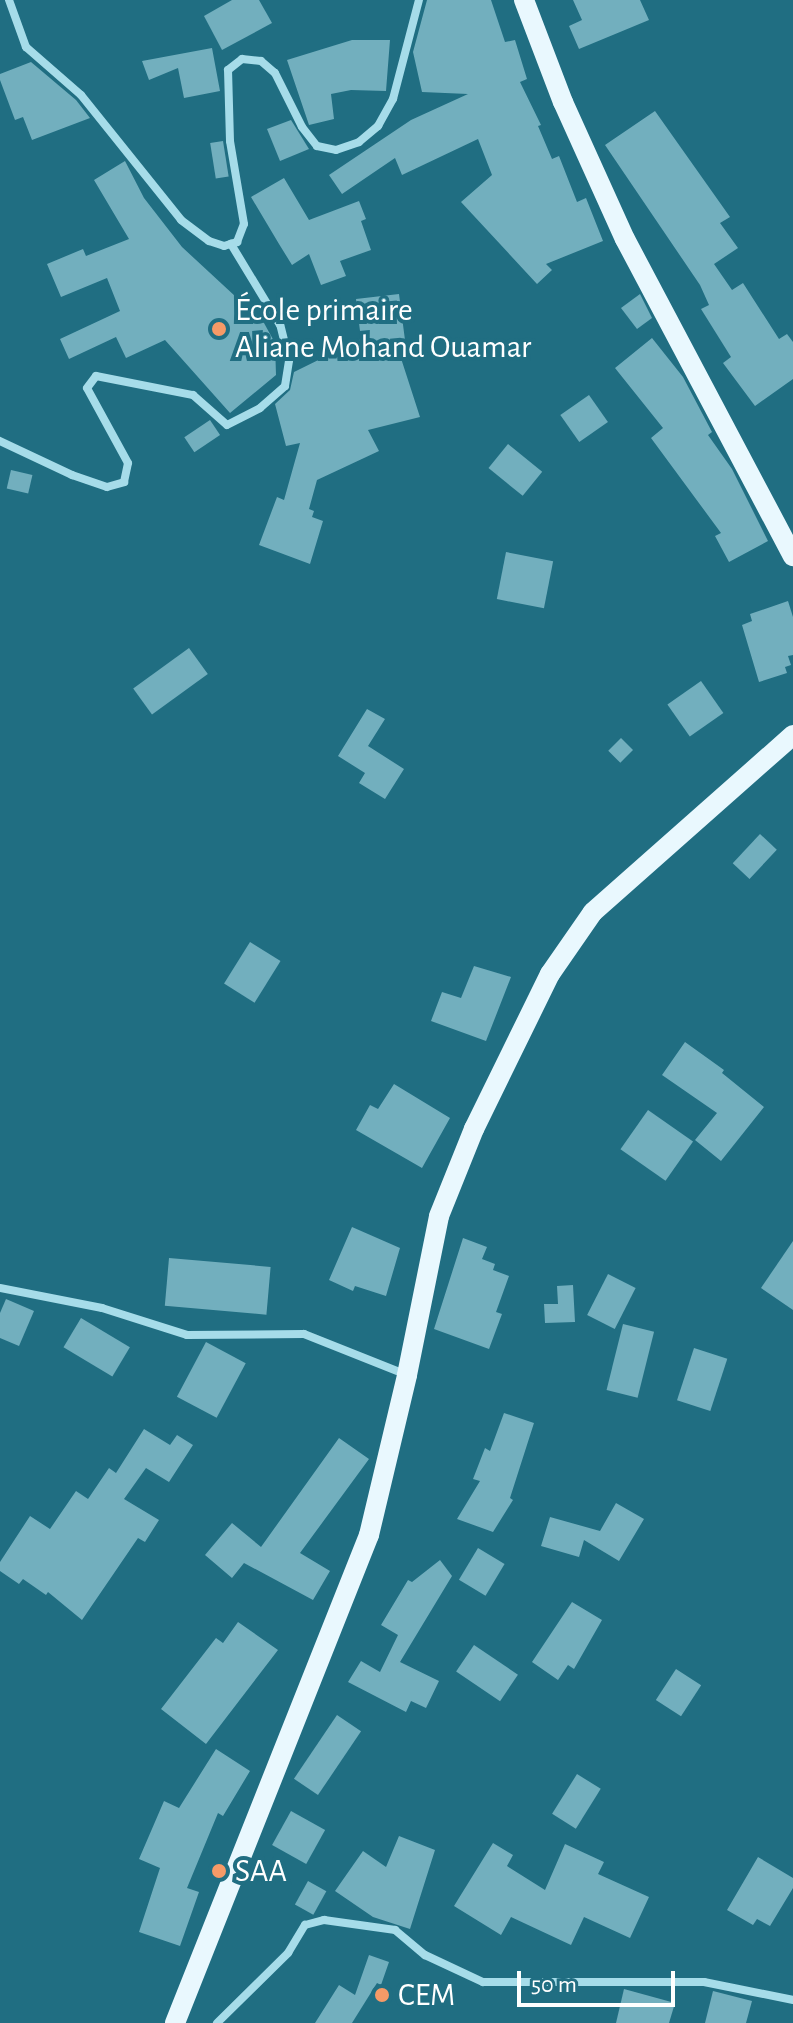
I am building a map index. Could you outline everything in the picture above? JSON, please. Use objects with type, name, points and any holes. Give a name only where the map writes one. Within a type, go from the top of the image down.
[{"type":"main road","points":[[524,0],[563,102],[625,239],[793,556]]},
{"type":"main road","points":[[175,2023],[369,1535],[407,1375],[439,1216],[474,1129],[550,974],[593,912],[793,735]]},
{"type":"street","points":[[9,0],[26,47],[81,95],[181,220],[209,241],[231,244],[237,242],[244,224],[230,141],[228,70],[242,59],[261,61],[275,73],[302,127],[317,146],[336,150],[359,142],[378,126],[393,99],[419,0]]},
{"type":"street","points":[[0,441],[72,475],[107,487],[124,482],[128,463],[87,388],[96,376],[193,395],[227,425],[260,408],[285,386],[289,360],[280,325],[231,244]]},
{"type":"street","points":[[0,1288],[51,1301],[102,1308],[187,1335],[304,1334],[407,1375]]},
{"type":"street","points":[[217,2023],[288,1953],[305,1925],[324,1920],[395,1930],[425,1955],[483,1982],[704,1982],[793,2000]]},
{"type":"building","points":[[232,0],[259,0],[272,23],[222,50],[204,16]]},
{"type":"building","points":[[427,0],[491,0],[505,42],[515,40],[527,79],[520,82],[541,125],[538,126],[552,159],[559,156],[577,202],[586,198],[603,241],[546,264],[552,270],[537,284],[461,202],[492,175],[478,139],[402,175],[395,158],[342,194],[329,175],[411,120],[468,94],[422,92],[413,52]]},
{"type":"building","points":[[573,0],[640,0],[649,20],[579,49],[569,26],[582,20]]},
{"type":"building","points":[[352,40],[390,40],[386,91],[351,90],[331,94],[334,119],[309,125],[287,60]]},
{"type":"building","points":[[212,48],[220,91],[184,98],[178,68],[149,80],[142,61]]},
{"type":"building","points":[[31,62],[76,100],[90,118],[32,140],[23,117],[15,120],[0,80],[0,74]]},
{"type":"building","points":[[655,111],[730,217],[720,223],[738,248],[714,264],[732,290],[743,283],[779,339],[787,334],[793,342],[793,379],[755,406],[723,363],[731,357],[701,309],[709,305],[700,285],[605,145]]},
{"type":"building","points":[[291,120],[309,149],[280,161],[267,129]]},
{"type":"building","points":[[223,141],[229,177],[216,179],[210,143]]},
{"type":"building","points":[[125,161],[144,198],[182,247],[264,323],[275,343],[276,375],[230,413],[165,340],[126,358],[116,337],[69,359],[60,339],[120,311],[107,278],[61,297],[47,264],[83,249],[86,256],[129,239],[94,180]]},
{"type":"building","points":[[284,178],[309,220],[359,201],[366,219],[361,221],[371,250],[340,261],[346,276],[321,285],[309,254],[292,265],[251,197]]},
{"type":"building","points":[[399,294],[405,340],[398,341],[401,348],[398,349],[420,417],[368,430],[379,451],[317,480],[309,509],[314,511],[312,517],[323,521],[310,564],[259,545],[277,497],[284,500],[300,443],[286,446],[275,404],[290,390],[294,372],[361,339],[356,299]]},
{"type":"building","points":[[640,294],[652,318],[637,329],[621,308]]},
{"type":"building","points":[[652,338],[683,377],[712,432],[708,435],[732,469],[768,541],[729,562],[715,536],[721,533],[651,438],[663,428],[615,368]]},
{"type":"building","points":[[589,395],[608,422],[579,442],[560,415]]},
{"type":"building","points":[[210,420],[220,435],[194,452],[184,437]]},
{"type":"building","points":[[508,444],[542,472],[523,496],[488,468]]},
{"type":"building","points":[[11,470],[32,475],[28,493],[7,489]]},
{"type":"building","points":[[506,552],[553,561],[544,608],[497,599]]},
{"type":"building","points":[[788,601],[793,617],[793,655],[788,656],[791,665],[785,667],[787,673],[759,682],[742,625],[752,621],[750,614]]},
{"type":"building","points":[[189,648],[208,674],[152,714],[133,689]]},
{"type":"building","points":[[701,681],[723,713],[690,736],[667,705]]},
{"type":"building","points":[[367,709],[385,719],[368,746],[404,769],[385,799],[359,783],[365,773],[338,756]]},
{"type":"building","points":[[621,738],[633,750],[620,763],[608,751]]},
{"type":"building","points":[[760,834],[777,850],[750,879],[733,863]]},
{"type":"building","points":[[250,942],[281,961],[255,1003],[224,984]]},
{"type":"building","points":[[474,966],[511,977],[486,1041],[431,1021],[442,992],[461,998]]},
{"type":"building","points":[[685,1042],[724,1070],[722,1073],[764,1107],[721,1161],[695,1140],[717,1113],[662,1075]]},
{"type":"building","points":[[394,1084],[450,1118],[422,1168],[356,1130],[370,1105],[378,1109]]},
{"type":"building","points":[[648,1110],[693,1142],[666,1181],[620,1149]]},
{"type":"building","points":[[352,1227],[400,1248],[386,1296],[355,1286],[353,1291],[329,1280]]},
{"type":"building","points":[[463,1238],[487,1247],[482,1259],[495,1264],[493,1270],[509,1276],[496,1312],[502,1314],[489,1349],[434,1329]]},
{"type":"building","points":[[793,1241],[793,1310],[761,1288]]},
{"type":"building","points":[[169,1258],[271,1267],[266,1315],[165,1306]]},
{"type":"building","points":[[608,1274],[636,1288],[615,1329],[587,1315]]},
{"type":"building","points":[[573,1285],[575,1322],[545,1323],[544,1304],[558,1304],[557,1286]]},
{"type":"building","points":[[6,1299],[34,1311],[19,1346],[0,1338],[0,1313]]},
{"type":"building","points":[[81,1318],[130,1347],[112,1377],[63,1347]]},
{"type":"building","points":[[623,1324],[654,1332],[638,1398],[607,1390]]},
{"type":"building","points":[[206,1342],[246,1363],[217,1418],[177,1397]]},
{"type":"building","points":[[694,1348],[727,1359],[710,1411],[677,1400]]},
{"type":"building","points":[[504,1413],[534,1423],[510,1498],[513,1500],[493,1532],[457,1519],[480,1481],[473,1479],[485,1448],[490,1451]]},
{"type":"building","points":[[144,1429],[170,1445],[177,1435],[193,1445],[169,1482],[146,1468],[124,1499],[159,1520],[145,1542],[138,1538],[82,1620],[48,1592],[46,1595],[23,1579],[19,1584],[0,1571],[0,1562],[30,1516],[50,1529],[76,1491],[88,1499],[109,1468],[116,1473]]},
{"type":"building","points":[[339,1438],[369,1459],[300,1553],[330,1571],[313,1600],[244,1563],[232,1578],[205,1555],[232,1523],[261,1547]]},
{"type":"building","points":[[616,1503],[644,1519],[619,1561],[584,1540],[579,1557],[541,1546],[550,1517],[600,1531]]},
{"type":"building","points":[[478,1548],[505,1564],[486,1596],[459,1580]]},
{"type":"building","points":[[440,1560],[452,1576],[400,1662],[439,1681],[426,1708],[411,1701],[406,1712],[348,1682],[361,1661],[380,1672],[398,1635],[381,1625],[408,1580],[412,1582]]},
{"type":"building","points":[[572,1602],[602,1620],[574,1669],[568,1665],[558,1680],[532,1662]]},
{"type":"building","points":[[238,1622],[278,1650],[206,1744],[161,1709],[216,1638],[223,1643]]},
{"type":"building","points":[[474,1645],[518,1675],[500,1701],[456,1672]]},
{"type":"building","points":[[676,1669],[701,1685],[681,1716],[656,1700]]},
{"type":"building","points":[[337,1715],[361,1731],[318,1795],[294,1779]]},
{"type":"building","points":[[216,1749],[250,1771],[223,1816],[218,1813],[187,1888],[199,1892],[180,1946],[139,1932],[160,1868],[139,1859],[164,1801],[179,1808]]},
{"type":"building","points":[[577,1774],[601,1789],[576,1829],[552,1814]]},
{"type":"building","points":[[291,1811],[325,1830],[306,1864],[272,1845]]},
{"type":"building","points":[[399,1836],[435,1850],[410,1929],[373,1917],[335,1891],[363,1851],[386,1867]]},
{"type":"building","points":[[493,1843],[513,1855],[507,1866],[545,1890],[565,1844],[604,1862],[598,1874],[649,1897],[630,1938],[584,1917],[571,1945],[511,1917],[501,1935],[454,1906]]},
{"type":"building","points":[[758,1857],[793,1878],[793,1888],[770,1926],[757,1919],[753,1925],[727,1910]]},
{"type":"building","points":[[308,1881],[326,1891],[313,1915],[295,1905]]},
{"type":"building","points":[[369,1955],[389,1962],[381,1985],[377,1983],[352,2023],[315,2023],[339,1985],[355,1995]]},
{"type":"building","points":[[624,1989],[675,2003],[669,2023],[616,2023]]},
{"type":"building","points":[[713,1991],[752,2001],[746,2023],[705,2023]]},
{"type":"place","name":"École primaire Aliane Mohand Ouamar","points":[[219,329]]},
{"type":"place","name":"SAA","points":[[219,1871]]},
{"type":"place","name":"CEM","points":[[382,1995]]}]
